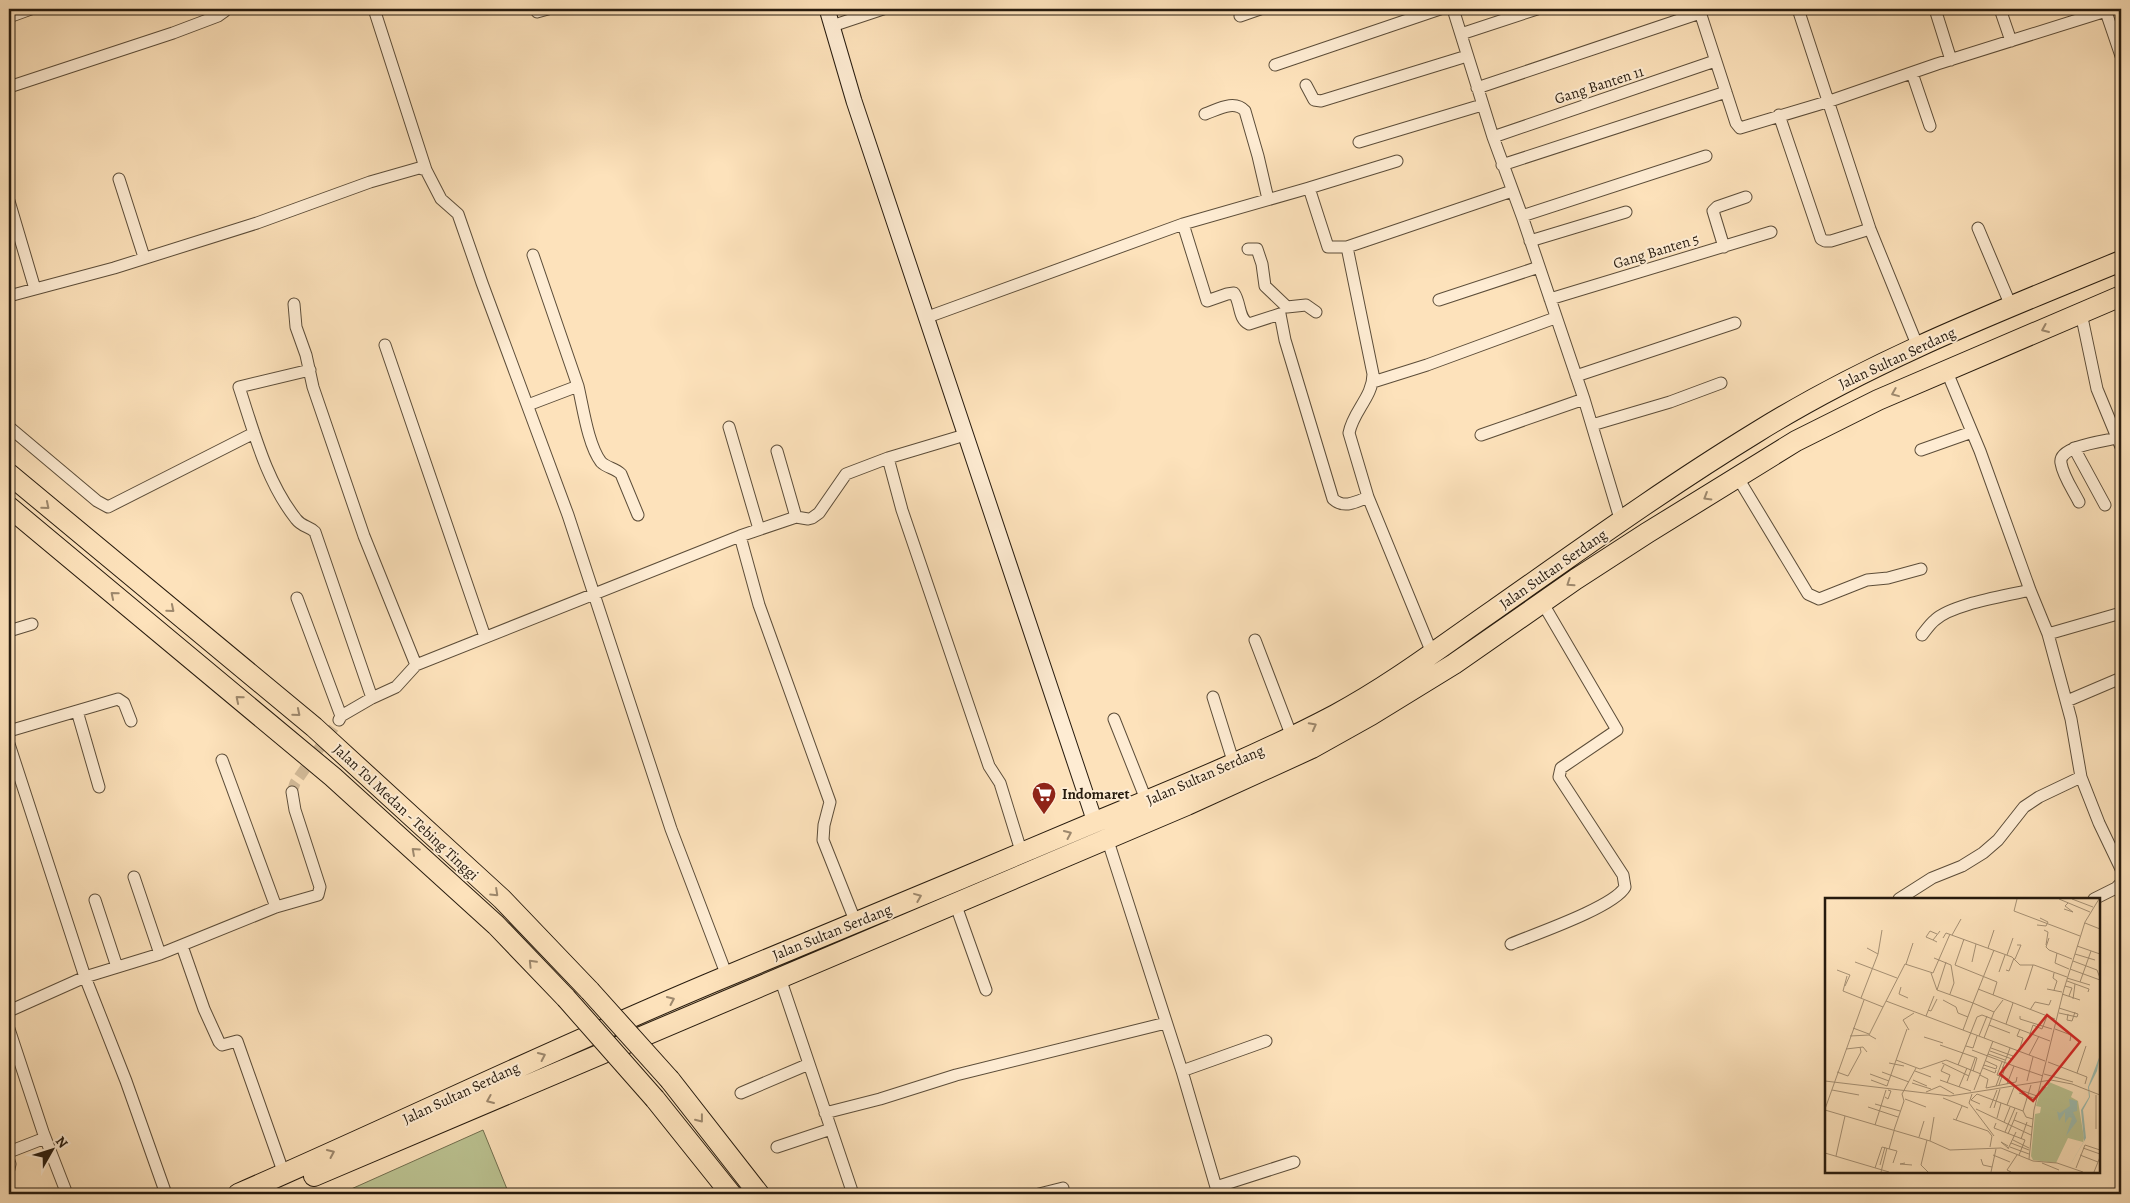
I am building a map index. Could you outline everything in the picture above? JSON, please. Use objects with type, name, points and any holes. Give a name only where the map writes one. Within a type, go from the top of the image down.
[{"type":"highway","name":"Jalan Sultan Serdang","points":[[238,1194],[454,1106],[780,978],[955,903],[1101,830],[1146,802],[1292,737],[1362,699],[1761,429],[1853,378],[1918,347],[2121,261]]},
{"type":"highway","name":"Jalan Sultan Serdang","points":[[271,1194],[454,1106],[568,1044],[727,976],[1022,854],[1101,830],[1274,767],[1364,720],[1454,664],[1542,602],[1647,533],[1776,453],[1849,414],[2121,296]]},
{"type":"highway","name":"Jalan Tol Medan - Tebing Tinggi","points":[[9,474],[314,728],[502,899],[590,991],[670,1080],[759,1194]]},
{"type":"highway","name":"Jalan Tol Medan - Tebing Tinggi","points":[[9,506],[333,776],[496,925],[566,998],[655,1099],[731,1194]]},
{"type":"street","points":[[9,17],[32,9]]},
{"type":"street","points":[[9,87],[209,20],[226,12],[224,9]]},
{"type":"street","points":[[374,9],[426,170],[441,199],[456,211],[528,405],[568,515],[666,812],[727,976]]},
{"type":"street","points":[[536,9],[537,12],[548,9]]},
{"type":"street","points":[[827,9],[852,96],[925,318],[1182,1071],[1217,1191],[1294,1162]]},
{"type":"street","points":[[832,26],[883,9]]},
{"type":"street","points":[[1240,16],[1260,9]]},
{"type":"street","points":[[1275,65],[1440,9]]},
{"type":"street","points":[[1453,9],[1476,88],[1584,399],[1621,522]]},
{"type":"street","points":[[1461,34],[1537,9]]},
{"type":"street","points":[[1798,9],[1870,229],[1918,347]]},
{"type":"street","points":[[1935,9],[1951,60]]},
{"type":"street","points":[[2000,9],[2010,41]]},
{"type":"street","points":[[1476,88],[1699,11],[1736,123],[1740,128],[1779,115],[1830,102],[1951,60],[2106,10],[2116,24],[2121,56]]},
{"type":"street","points":[[1306,85],[1314,100],[1322,101],[1467,56]]},
{"type":"street","name":"Gang Banten 11","points":[[1493,137],[1715,61]]},
{"type":"street","points":[[1912,73],[1930,126]]},
{"type":"street","points":[[1502,165],[1726,92]]},
{"type":"street","points":[[1205,114],[1232,105],[1240,107],[1245,111],[1268,199]]},
{"type":"street","points":[[1358,142],[1482,105]]},
{"type":"street","points":[[1779,115],[1821,239],[1825,241],[1831,240],[1870,229]]},
{"type":"street","points":[[1522,216],[1706,156]]},
{"type":"street","points":[[925,318],[1183,224],[1397,160]]},
{"type":"street","points":[[9,296],[114,268],[257,223],[370,182],[419,168],[426,170]]},
{"type":"street","points":[[119,179],[144,257]]},
{"type":"street","points":[[1308,188],[1328,247],[1347,248],[1512,191]]},
{"type":"street","points":[[1724,247],[1713,212],[1717,207],[1746,197]]},
{"type":"street","points":[[9,200],[11,215],[35,289]]},
{"type":"street","points":[[1530,241],[1626,212]]},
{"type":"street","points":[[1183,224],[1207,301],[1227,294],[1234,294],[1243,319],[1249,324],[1283,311],[1306,305],[1316,312]]},
{"type":"street","points":[[1978,228],[2011,306]]},
{"type":"street","name":"Gang Banten 5","points":[[1550,299],[1771,232]]},
{"type":"street","points":[[1347,248],[1370,355],[1373,382],[1367,397],[1350,426],[1349,433],[1368,497],[1432,653]]},
{"type":"street","points":[[1248,249],[1257,249],[1262,264],[1265,286],[1283,311],[1285,340],[1333,499],[1340,504],[1348,505],[1368,497]]},
{"type":"street","points":[[534,255],[578,386],[598,457],[606,466],[621,474],[638,515]]},
{"type":"street","points":[[1439,300],[1539,267]]},
{"type":"street","points":[[294,304],[296,327],[315,391],[364,536],[416,665]]},
{"type":"street","points":[[2079,502],[2061,464],[2063,454],[2074,448],[2119,443],[2097,389],[2081,313]]},
{"type":"street","points":[[1373,382],[1427,365],[1555,318]]},
{"type":"street","points":[[1576,376],[1736,323]]},
{"type":"street","points":[[385,345],[485,637]]},
{"type":"street","points":[[310,370],[239,387],[270,474],[295,518],[301,525],[312,528],[314,532],[372,698]]},
{"type":"street","points":[[1947,372],[1972,432],[2048,634],[2067,701],[2080,777],[2121,869]]},
{"type":"street","points":[[1592,425],[1670,402],[1722,383]]},
{"type":"street","points":[[528,405],[578,386]]},
{"type":"street","points":[[1481,435],[1584,399]]},
{"type":"street","points":[[9,427],[97,501],[108,507],[254,433]]},
{"type":"street","points":[[728,427],[759,529]]},
{"type":"street","points":[[1921,450],[1972,432]]},
{"type":"street","points":[[297,598],[340,718],[372,698],[396,687],[416,665],[740,536],[796,517],[808,519],[816,515],[846,474],[888,458],[965,434]]},
{"type":"street","points":[[2074,448],[2104,505]]},
{"type":"street","points":[[778,452],[796,517]]},
{"type":"street","points":[[888,458],[902,510],[989,766],[1002,791],[1022,854]]},
{"type":"street","points":[[1738,478],[1812,598],[1819,599],[1866,580],[1888,578],[1921,569]]},
{"type":"street","points":[[740,536],[759,605],[830,802],[824,825],[823,840],[856,923]]},
{"type":"street","points":[[1922,635],[1936,618],[1948,612],[2030,590]]},
{"type":"street","points":[[1511,944],[1586,914],[1620,894],[1625,888],[1623,875],[1558,777],[1561,768],[1571,760],[1617,730],[1542,602]]},
{"type":"street","points":[[2048,634],[2121,613]]},
{"type":"street","points":[[9,631],[32,624]]},
{"type":"street","points":[[1256,640],[1292,737]]},
{"type":"street","points":[[2067,701],[2121,678]]},
{"type":"street","points":[[1213,697],[1234,764]]},
{"type":"street","points":[[9,732],[118,699],[124,703],[131,721]]},
{"type":"street","points":[[77,711],[99,787]]},
{"type":"street","points":[[1114,719],[1146,802]]},
{"type":"street","points":[[9,744],[85,977],[126,1081],[166,1194]]},
{"type":"street","points":[[222,760],[276,907]]},
{"type":"street","points":[[1901,898],[1932,878],[1962,866],[1983,853],[1998,840],[2015,817],[2031,802],[2080,777]]},
{"type":"street","points":[[9,1011],[85,977],[182,946],[276,907],[315,897],[320,892],[320,887],[295,810],[292,792]]},
{"type":"street","points":[[134,877],[160,954]]},
{"type":"street","points":[[2096,898],[2116,888],[2121,882]]},
{"type":"street","points":[[95,900],[116,967]]},
{"type":"street","points":[[955,903],[986,990]]},
{"type":"street","points":[[182,946],[204,1009],[219,1042],[222,1045],[237,1041],[284,1174]]},
{"type":"street","points":[[780,978],[853,1194]]},
{"type":"street","points":[[826,1113],[880,1099],[975,1070],[1166,1023]]},
{"type":"street","points":[[9,1029],[45,1138],[67,1194]]},
{"type":"street","points":[[1182,1071],[1266,1042]]},
{"type":"street","points":[[741,1093],[809,1064]]},
{"type":"street","points":[[777,1147],[831,1129]]},
{"type":"street","points":[[9,1152],[45,1138]]},
{"type":"street","points":[[9,1161],[9,1168]]},
{"type":"street","points":[[1039,1194],[1063,1188]]},
{"type":"green space","points":[[483,1130],[509,1194],[340,1194]]},
{"type":"tunnel","points":[[292,792],[295,783],[339,720]]},
{"type":"place","name":"Indomaret","points":[[1044,815]]}]
